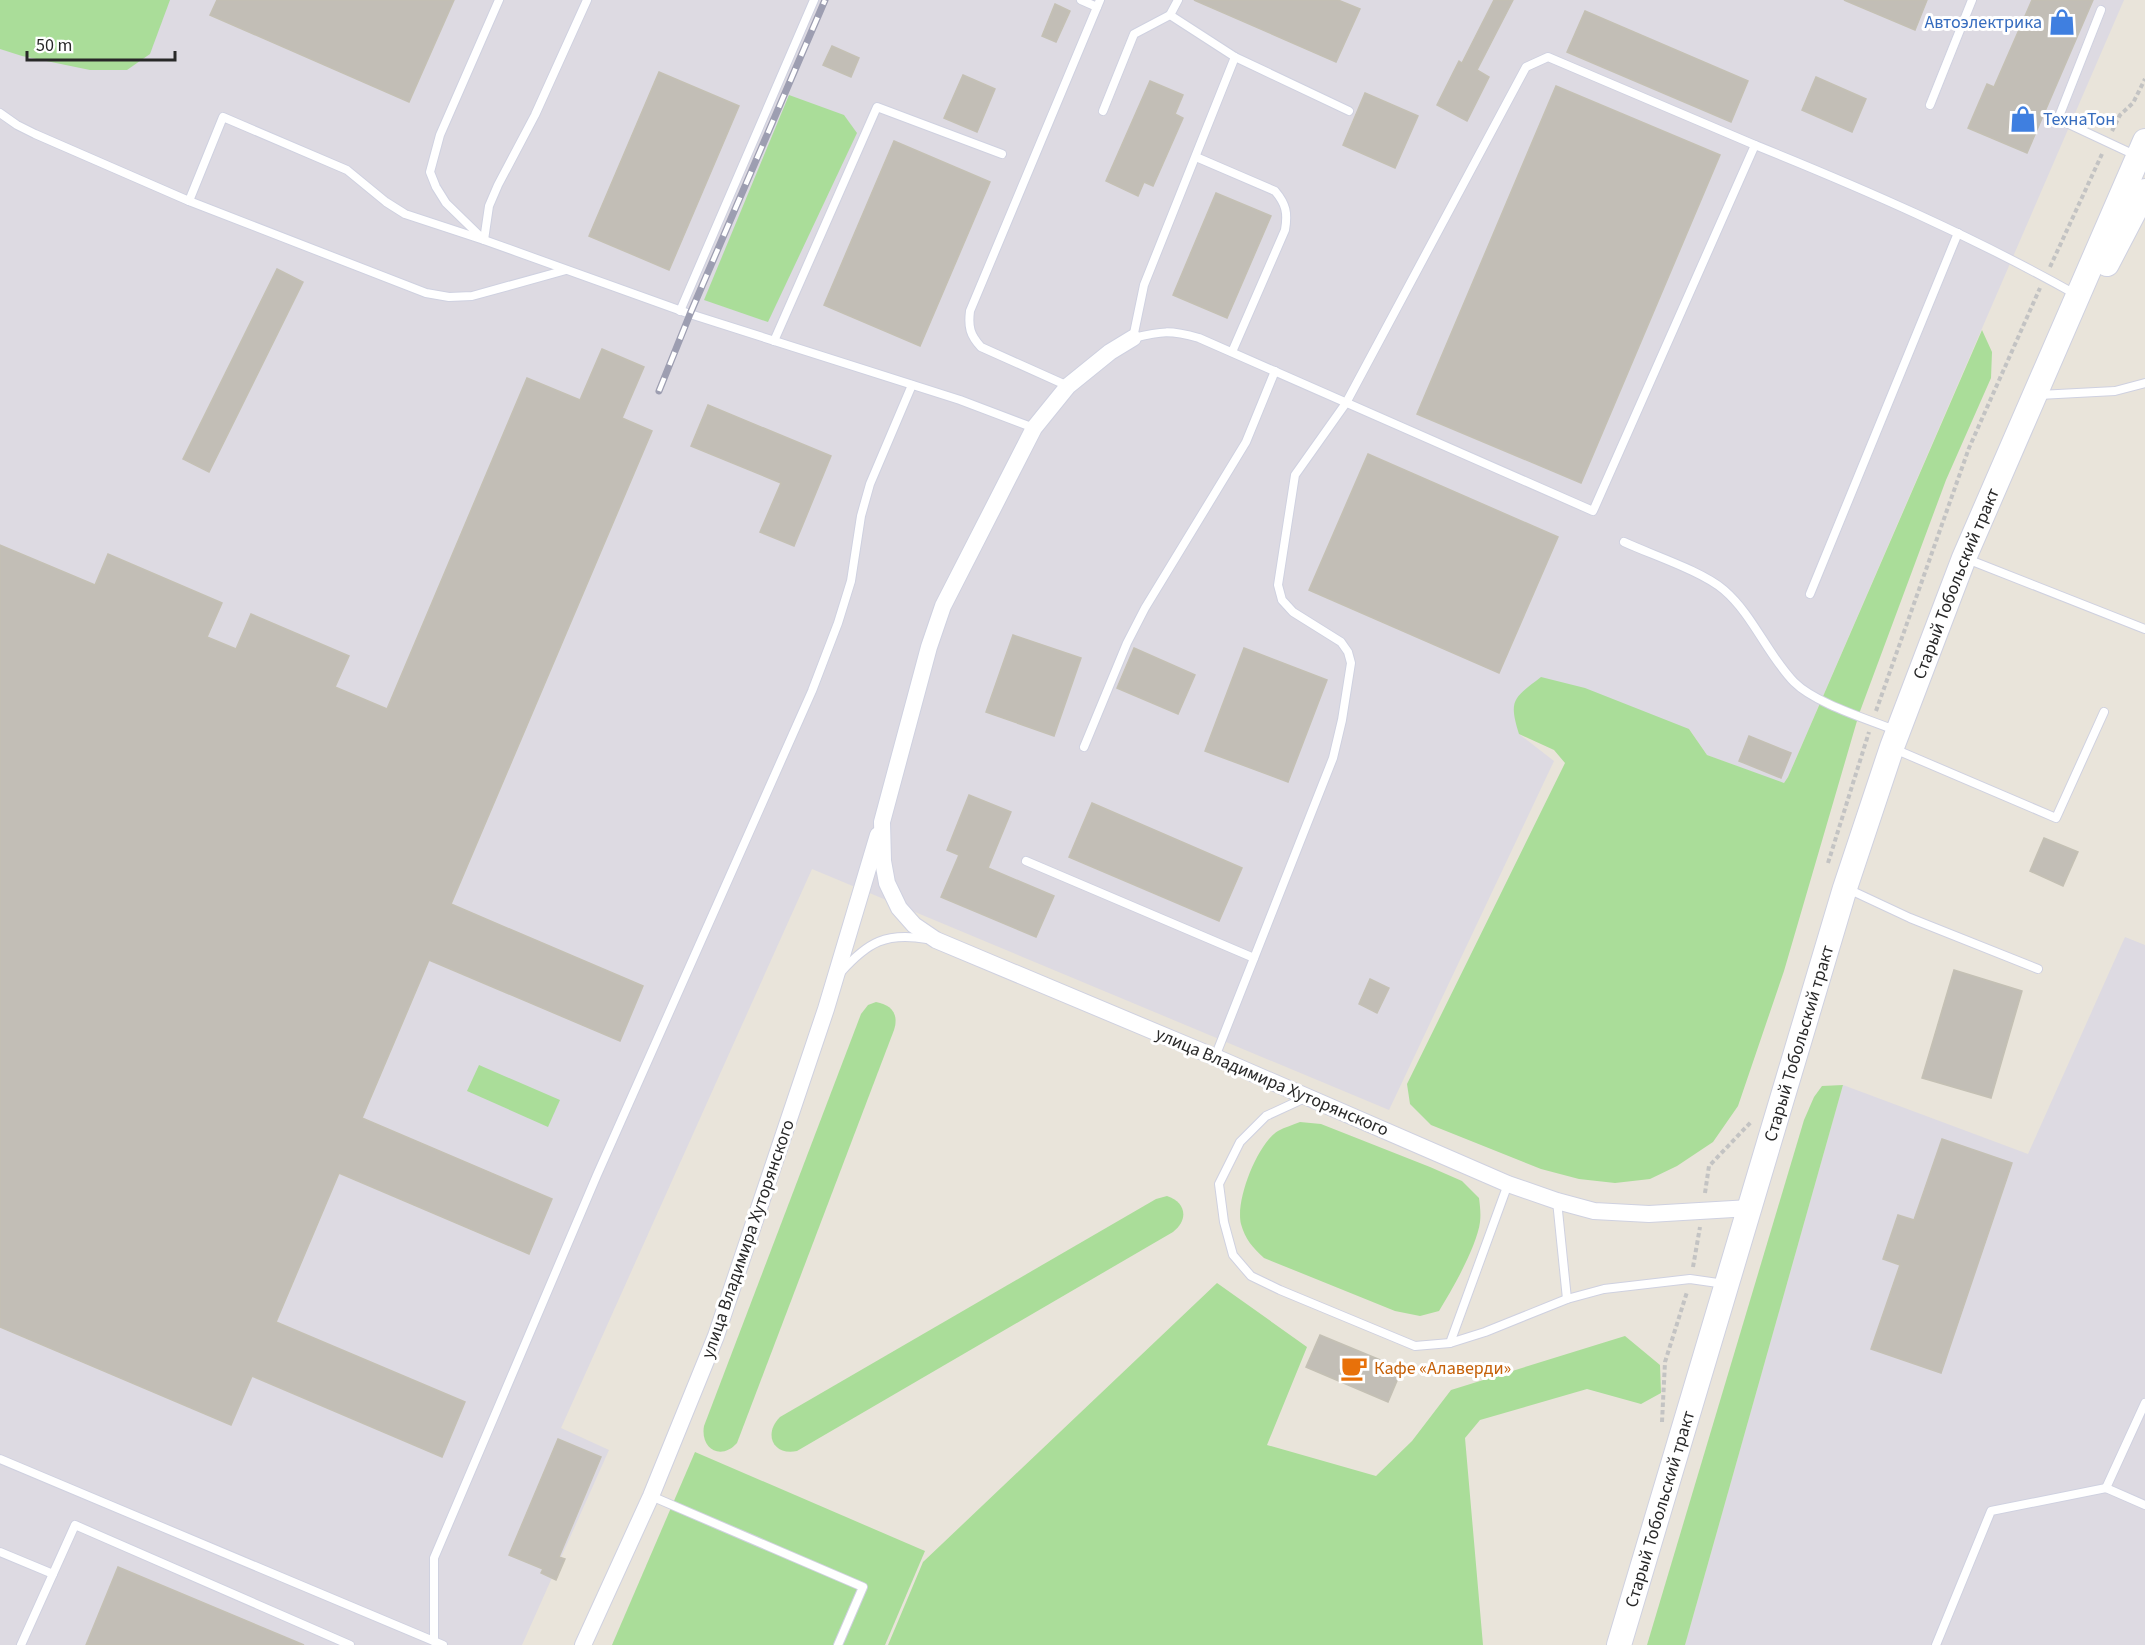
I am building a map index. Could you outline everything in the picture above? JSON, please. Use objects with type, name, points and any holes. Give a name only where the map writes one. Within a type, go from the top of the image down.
[{"type":"street","points":[[2009,452],[2141,149]]},
{"type":"street","points":[[2009,452],[2145,191]]},
{"type":"street","points":[[2130,219],[2145,196]]},
{"type":"street","name":"улица Владимира Хуторянского","points":[[583,1645],[651,1496],[716,1336],[836,978],[882,822],[899,751],[943,606],[1034,428],[1068,386],[1110,352],[1133,338]]},
{"type":"street","name":"Старый Тобольский тракт","points":[[1619,1645],[1845,888],[1895,739],[1964,558],[2009,452]]},
{"type":"street","name":"улица Владимира Хуторянского","points":[[882,822],[883,861],[891,892],[899,908],[914,925],[936,940],[1215,1057],[1508,1184],[1557,1201],[1594,1211],[1649,1214],[1750,1208]]},
{"type":"lane","points":[[484,240],[446,203],[435,187],[430,172],[440,135],[499,0]]},
{"type":"lane","points":[[484,240],[489,206],[535,115],[587,0]]},
{"type":"lane","points":[[680,311],[814,0]]},
{"type":"lane","points":[[1068,386],[981,347],[972,337],[968,325],[970,311],[1099,4],[1081,0]]},
{"type":"lane","points":[[1103,111],[1134,34],[1170,15],[1178,0]]},
{"type":"lane","points":[[1930,105],[1972,0]]},
{"type":"lane","points":[[2101,10],[2058,119],[2141,149]]},
{"type":"lane","points":[[1170,15],[1235,57],[1349,111]]},
{"type":"lane","points":[[1235,57],[1144,285],[1133,338],[1173,331],[1199,338],[1593,511],[1755,145]]},
{"type":"lane","points":[[1215,1057],[1333,758],[1348,686],[1351,663],[1348,652],[1341,642],[1293,612],[1282,600],[1278,585],[1295,475],[1346,403],[1526,67],[1548,57],[1832,176],[2009,257],[2078,295]]},
{"type":"lane","points":[[774,341],[877,107],[1002,154]]},
{"type":"lane","points":[[0,113],[35,134],[189,201],[426,293],[449,297],[472,296],[566,270]]},
{"type":"lane","points":[[189,201],[223,117],[347,170],[386,202],[405,214],[680,311],[960,400],[1034,428]]},
{"type":"lane","points":[[1196,157],[1275,191],[1284,201],[1288,215],[1285,230],[1232,352]]},
{"type":"lane","points":[[1810,594],[1958,233]]},
{"type":"lane","points":[[1084,747],[1127,643],[1145,608],[1246,442],[1275,371]]},
{"type":"lane","points":[[2039,395],[2115,391],[2145,383]]},
{"type":"lane","points":[[0,1460],[439,1643],[434,1558],[588,1196],[812,691],[851,581],[861,516],[870,484],[912,385]]},
{"type":"lane","points":[[1624,542],[1704,577],[1723,589],[1735,601],[1785,672],[1805,691],[1895,739],[2056,818],[2104,712]]},
{"type":"lane","points":[[1964,558],[2145,629]]},
{"type":"lane","points":[[1026,861],[1254,958]]},
{"type":"lane","points":[[1845,888],[1910,918],[2038,969]]},
{"type":"lane","points":[[836,978],[858,952],[875,943],[912,936],[936,940]]},
{"type":"lane","points":[[1307,1097],[1266,1116],[1240,1142],[1220,1185],[1224,1222],[1233,1255],[1251,1276],[1415,1346],[1450,1343],[1485,1332],[1567,1299],[1604,1289],[1690,1279],[1727,1285]]},
{"type":"lane","points":[[1450,1343],[1508,1184]]},
{"type":"lane","points":[[1557,1201],[1567,1299]]},
{"type":"lane","points":[[2106,1488],[2145,1403]]},
{"type":"lane","points":[[1936,1645],[1991,1511],[2106,1488],[2145,1505]]},
{"type":"lane","points":[[651,1496],[862,1587],[838,1645]]},
{"type":"lane","points":[[21,1645],[75,1525],[350,1645]]},
{"type":"lane","points":[[0,1552],[53,1574]]},
{"type":"shaded area","points":[[0,0],[2124,0],[1788,777],[1784,783],[1779,782],[1707,755],[1689,729],[1519,734],[1554,761],[1389,1110],[812,869],[561,1428],[609,1450],[522,1645],[0,1645]]},
{"type":"shaded area","points":[[2125,937],[2145,945],[2145,1645],[1685,1645],[1843,1085],[2028,1154]]},
{"type":"green space","points":[[0,0],[170,0],[150,54],[127,70],[90,70],[22,56],[0,49]]},
{"type":"green space","points":[[789,95],[844,115],[857,133],[768,322],[704,300]]},
{"type":"green space","points":[[1982,330],[1992,352],[1991,378],[1946,480],[1859,714],[1784,971],[1738,1106],[1713,1142],[1677,1166],[1650,1179],[1615,1183],[1579,1179],[1541,1169],[1431,1125],[1410,1104],[1407,1084],[1565,763],[1554,750],[1519,734],[1514,706],[1519,695],[1541,677],[1585,688],[1689,729],[1707,755],[1784,783]]},
{"type":"green space","points":[[876,1002],[886,1005],[893,1011],[896,1019],[894,1030],[737,1443],[725,1451],[718,1452],[708,1446],[705,1441],[704,1426],[861,1014],[868,1005]]},
{"type":"green space","points":[[479,1065],[560,1100],[548,1127],[467,1091]]},
{"type":"green space","points":[[1843,1085],[1685,1645],[1647,1645],[1804,1120],[1814,1097],[1822,1086]]},
{"type":"green space","points":[[1300,1122],[1321,1124],[1430,1167],[1462,1181],[1479,1198],[1478,1232],[1457,1280],[1439,1311],[1420,1316],[1395,1311],[1264,1258],[1250,1243],[1241,1224],[1240,1214],[1241,1201],[1250,1173],[1270,1137]]},
{"type":"green space","points":[[1167,1196],[1178,1202],[1183,1212],[1181,1222],[1173,1232],[797,1451],[782,1450],[773,1442],[772,1430],[780,1417],[1156,1199]]},
{"type":"green space","points":[[1217,1283],[1307,1347],[1267,1445],[1376,1476],[1412,1441],[1451,1390],[1625,1336],[1660,1365],[1661,1393],[1641,1404],[1587,1389],[1480,1420],[1465,1438],[1483,1645],[888,1645],[923,1562]]},
{"type":"green space","points":[[695,1452],[925,1551],[885,1645],[612,1645]]},
{"type":"building","points":[[217,0],[454,0],[409,102],[210,15]]},
{"type":"building","points":[[1194,0],[1338,0],[1360,9],[1336,62]]},
{"type":"building","points":[[1494,0],[1513,0],[1477,70],[1489,77],[1467,121],[1437,105],[1459,61],[1462,63]]},
{"type":"building","points":[[1844,0],[1927,0],[1915,30]]},
{"type":"building","points":[[2032,0],[2093,0],[2027,153],[1968,128],[1987,84],[1994,87]]},
{"type":"building","points":[[1055,4],[1070,11],[1056,42],[1042,36]]},
{"type":"building","points":[[1585,11],[1748,81],[1731,122],[1567,52]]},
{"type":"building","points":[[832,46],[859,58],[851,77],[823,65]]},
{"type":"building","points":[[659,72],[739,106],[669,270],[589,236]]},
{"type":"building","points":[[963,75],[995,89],[977,132],[944,118]]},
{"type":"building","points":[[1816,77],[1866,99],[1852,132],[1802,110]]},
{"type":"building","points":[[1150,81],[1183,95],[1175,114],[1183,118],[1153,186],[1144,182],[1138,196],[1106,181]]},
{"type":"building","points":[[1556,86],[1720,155],[1581,483],[1417,414]]},
{"type":"building","points":[[1365,93],[1418,116],[1395,168],[1343,145]]},
{"type":"building","points":[[894,141],[990,182],[920,346],[824,305]]},
{"type":"building","points":[[1216,193],[1271,216],[1227,318],[1173,295]]},
{"type":"building","points":[[277,269],[303,282],[209,472],[183,459]]},
{"type":"building","points":[[602,349],[644,367],[622,418],[652,431],[451,904],[643,986],[620,1041],[429,960],[362,1118],[552,1199],[529,1254],[339,1173],[276,1322],[465,1402],[442,1457],[252,1376],[231,1425],[0,1327],[0,545],[95,585],[108,554],[222,603],[207,637],[236,649],[251,614],[349,656],[335,687],[387,709],[527,378],[580,400]]},
{"type":"building","points":[[708,405],[831,456],[794,546],[760,532],[781,483],[691,446]]},
{"type":"building","points":[[1368,454],[1558,537],[1499,673],[1309,590]]},
{"type":"building","points":[[1013,635],[1081,658],[1054,736],[986,712]]},
{"type":"building","points":[[1134,648],[1195,675],[1178,714],[1117,688]]},
{"type":"building","points":[[1244,648],[1327,680],[1288,782],[1205,751]]},
{"type":"building","points":[[1749,736],[1791,753],[1781,778],[1739,761]]},
{"type":"building","points":[[969,795],[1011,812],[988,868],[1054,896],[1036,937],[941,897],[959,855],[947,850]]},
{"type":"building","points":[[1092,803],[1242,868],[1219,921],[1069,857]]},
{"type":"building","points":[[2044,838],[2078,852],[2063,886],[2030,871]]},
{"type":"building","points":[[1954,970],[2022,991],[1991,1098],[1922,1078]]},
{"type":"building","points":[[1370,979],[1389,988],[1377,1013],[1359,1004]]},
{"type":"building","points":[[1942,1139],[2012,1163],[1941,1373],[1871,1349],[1900,1265],[1883,1259],[1898,1215],[1914,1220]]},
{"type":"building","name":"Кафе «Алаверди»","points":[[1320,1335],[1402,1369],[1388,1402],[1306,1367]]},
{"type":"building","points":[[558,1439],[601,1457],[559,1557],[565,1559],[556,1580],[541,1573],[543,1569],[509,1555]]},
{"type":"building","points":[[118,1567],[304,1645],[86,1645]]},
{"type":"railway","points":[[659,391],[825,0]]},
{"type":"place","name":"Автоэлектрика","points":[[2062,22]]},
{"type":"place","name":"ТехнаТон","points":[[2023,119]]},
{"type":"place","name":"Кафе «Алаверди»","points":[[1354,1368]]}]
